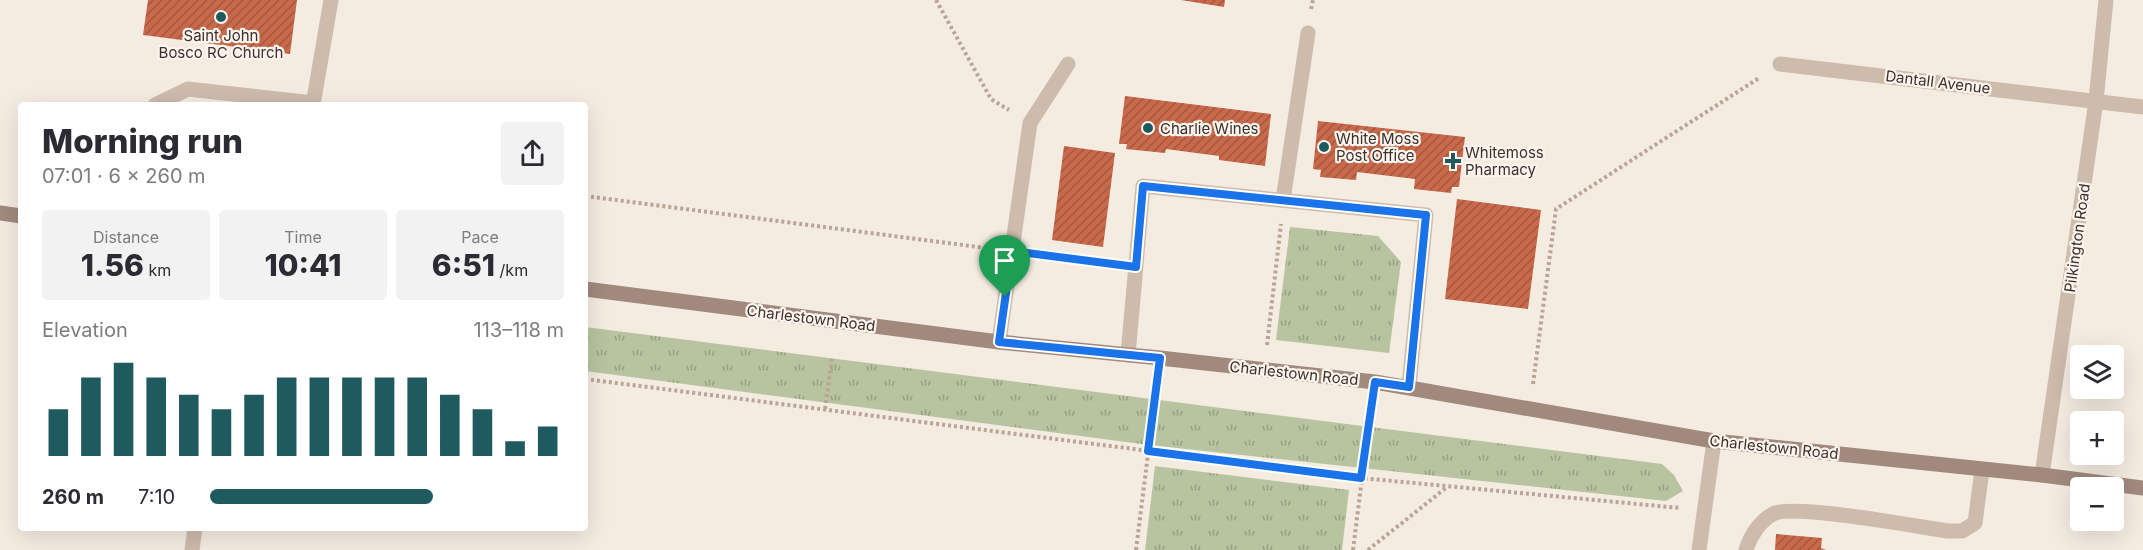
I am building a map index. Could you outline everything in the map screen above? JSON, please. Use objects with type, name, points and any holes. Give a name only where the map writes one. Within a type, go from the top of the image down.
[{"type":"street","points":[[313,102],[331,0]]},
{"type":"street","name":"Pilkington Road","points":[[2042,475],[2096,101],[2106,0]]},
{"type":"street","points":[[1283,200],[1308,33]]},
{"type":"street","points":[[999,342],[1030,123],[1068,64]]},
{"type":"street","name":"Dantall Avenue","points":[[1780,64],[2143,107]]},
{"type":"street","points":[[162,102],[188,89],[296,102]]},
{"type":"street","points":[[1128,355],[1143,186],[1426,215],[1409,387]]},
{"type":"street","points":[[0,213],[18,216]]},
{"type":"street","name":"Charlestown Road","points":[[588,289],[999,342],[1375,382],[1714,441],[2042,475],[2143,488]]},
{"type":"street","points":[[1699,550],[1714,441]]},
{"type":"street","points":[[1746,550],[1751,534],[1773,514],[1786,510],[1962,531],[1975,522],[1982,470]]},
{"type":"street","points":[[192,550],[195,531]]},
{"type":"path","points":[[936,0],[991,99],[1030,123]]},
{"type":"path","points":[[1530,409],[1556,209],[1780,64]]},
{"type":"path","points":[[588,196],[1136,267]]},
{"type":"path","points":[[1264,369],[1283,200]]},
{"type":"path","points":[[1136,550],[1160,358]]},
{"type":"path","points":[[825,410],[832,359]]},
{"type":"path","points":[[588,379],[1361,478],[1704,511]]},
{"type":"path","points":[[1353,550],[1375,382]]},
{"type":"path","points":[[1368,550],[1448,486]]},
{"type":"green space","points":[[1290,227],[1378,236],[1401,262],[1389,353],[1276,340]]},
{"type":"green space","points":[[588,327],[1662,464],[1674,475],[1683,491],[1666,501],[1149,445],[588,371]]},
{"type":"green space","points":[[1155,466],[1349,490],[1342,550],[1145,550]]},
{"type":"building","name":"Saint John Bosco RC Church","points":[[148,0],[297,0],[290,54],[143,35]]},
{"type":"building","points":[[1181,0],[1225,0],[1224,7]]},
{"type":"building","points":[[1125,96],[1271,114],[1265,166],[1219,160],[1219,156],[1166,149],[1165,153],[1126,149],[1127,144],[1119,144]]},
{"type":"building","points":[[1318,121],[1465,137],[1459,187],[1452,187],[1451,193],[1414,189],[1415,179],[1357,172],[1356,180],[1320,177],[1321,170],[1313,169]]},
{"type":"building","points":[[1064,146],[1115,153],[1103,247],[1052,240]]},
{"type":"building","points":[[1457,199],[1541,210],[1528,309],[1445,299]]},
{"type":"building","points":[[1776,534],[1822,538],[1821,548],[1826,550],[1775,550]]},
{"type":"place","name":"Saint John Bosco RC Church","points":[[221,17]]},
{"type":"place","name":"Charlie Wines","points":[[1148,128]]},
{"type":"place","name":"White Moss Post Office","points":[[1324,147]]},
{"type":"place","name":"Whitemoss Pharmacy","points":[[1453,161]]},
{"type":"route","points":[[1143,186],[1426,215],[1409,387],[1375,382],[1361,478],[1148,451],[1160,358],[999,342],[1005,297],[1012,251],[1136,267],[1143,186]]}]
